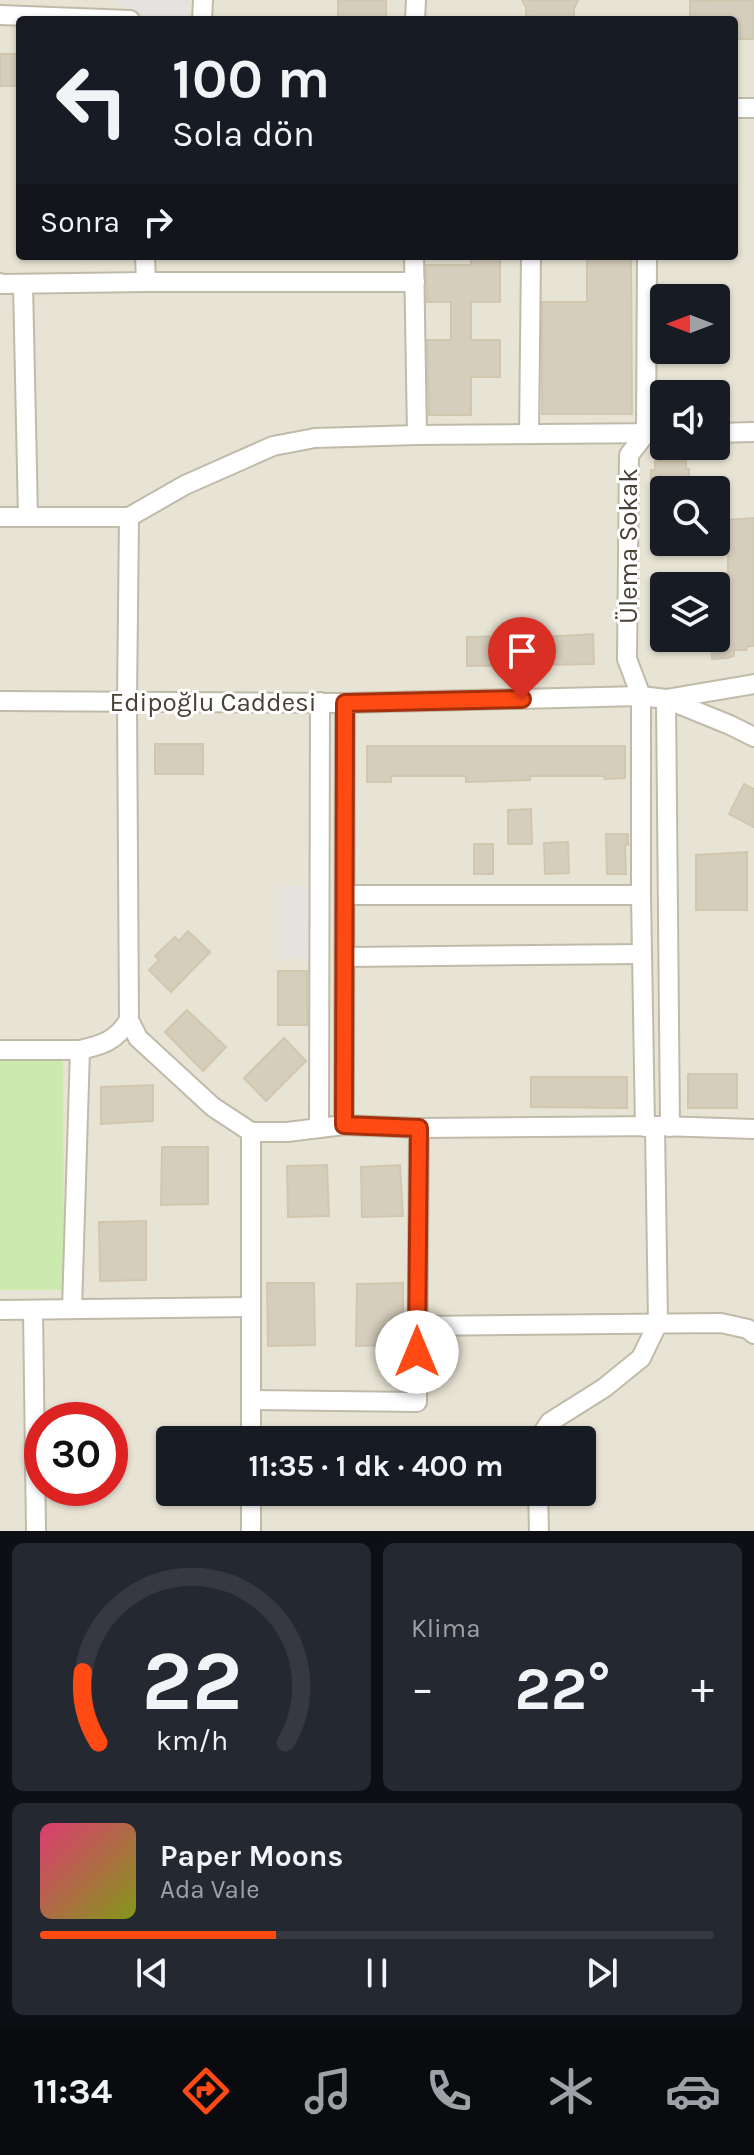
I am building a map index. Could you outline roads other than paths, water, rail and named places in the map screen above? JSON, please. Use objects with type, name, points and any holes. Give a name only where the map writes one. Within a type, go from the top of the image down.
[{"type":"street","points":[[0,15],[27,16]]},
{"type":"street","points":[[145,260],[146,282]]},
{"type":"street","points":[[414,260],[417,435]]},
{"type":"street","points":[[529,434],[531,260]]},
{"type":"street","name":"Ülema Sokak","points":[[647,260],[653,380]]},
{"type":"street","points":[[1,282],[415,282]]},
{"type":"street","points":[[23,284],[28,517]]},
{"type":"street","points":[[730,433],[754,432]]},
{"type":"street","points":[[0,517],[129,517],[185,485],[273,446],[315,438],[650,433]]},
{"type":"street","name":"Ülema Sokak","points":[[641,696],[627,659],[629,455],[650,437]]},
{"type":"street","points":[[129,517],[129,1020],[138,1038],[213,1107],[251,1132],[287,1132],[344,1125],[754,1129]]},
{"type":"street","points":[[547,1426],[604,1388],[641,1358],[658,1323],[657,1127],[666,699],[754,684]]},
{"type":"street","points":[[641,696],[642,954],[657,1127]]},
{"type":"street","name":"Edipoğlu Caddesi","points":[[0,701],[345,703],[641,696],[666,699],[754,737]]},
{"type":"street","points":[[319,1128],[320,702]]},
{"type":"street","points":[[344,1125],[345,703]]},
{"type":"street","points":[[345,895],[641,895]]},
{"type":"street","points":[[346,957],[642,954]]},
{"type":"street","points":[[0,1050],[80,1050],[101,1045],[121,1032],[129,1020]]},
{"type":"street","points":[[72,1309],[80,1050]]},
{"type":"street","points":[[251,1400],[417,1402],[419,1128]]},
{"type":"street","points":[[251,1132],[251,1426]]},
{"type":"street","points":[[0,1328],[0,1310],[251,1307]]},
{"type":"street","points":[[33,1310],[36,1531]]},
{"type":"street","points":[[417,1326],[721,1323],[748,1329],[754,1334]]},
{"type":"street","points":[[251,1506],[251,1531]]},
{"type":"street","points":[[538,1506],[539,1531]]}]
